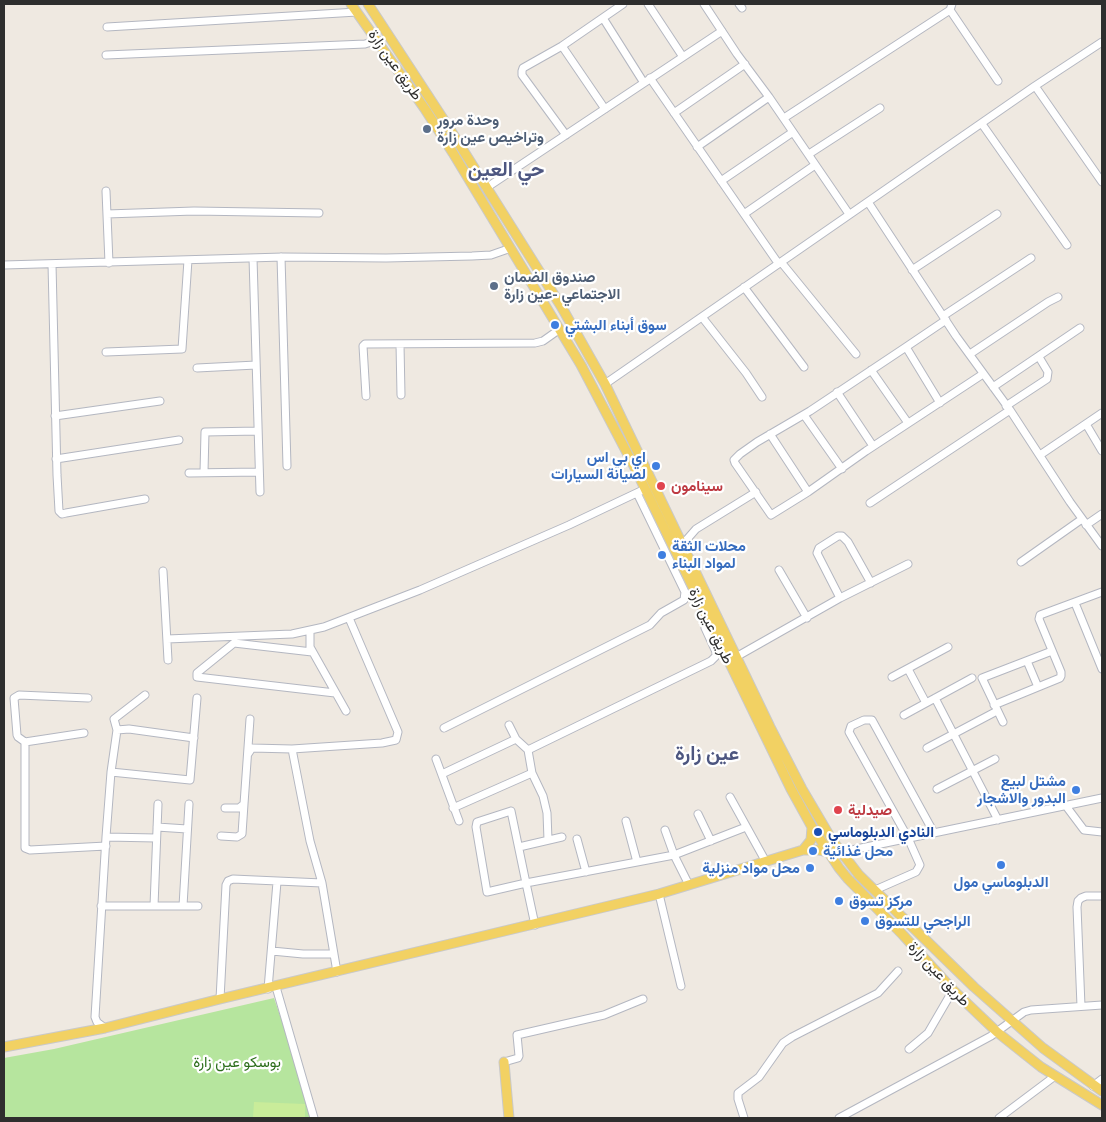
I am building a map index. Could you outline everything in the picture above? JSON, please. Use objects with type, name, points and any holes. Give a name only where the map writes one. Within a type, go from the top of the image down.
[{"type":"main road","name":"طريق عين زارة","points":[[351,4],[430,116],[560,329],[618,434],[641,491],[759,726],[812,827],[848,880],[904,935],[953,990],[997,1032],[1029,1058],[1102,1105]]},
{"type":"main road","name":"طريق عين زارة","points":[[368,4],[561,306],[605,384],[736,657],[802,789],[832,840],[860,875],[974,987],[1049,1053],[1102,1091]]},
{"type":"main road","points":[[803,850],[811,840],[812,827]]},
{"type":"main road","points":[[4,1047],[105,1028],[535,925],[689,886],[803,850],[829,852]]},
{"type":"main road","points":[[963,999],[972,997],[974,987]]},
{"type":"main road","points":[[504,1062],[509,1118]]},
{"type":"street","points":[[566,135],[522,73],[523,68],[562,46],[624,4]]},
{"type":"street","points":[[648,4],[684,57]]},
{"type":"street","points":[[704,4],[849,214]]},
{"type":"street","points":[[784,118],[951,7],[998,81]]},
{"type":"street","points":[[107,27],[357,12]]},
{"type":"street","points":[[603,18],[647,81],[674,113],[779,262],[856,354]]},
{"type":"street","points":[[486,188],[722,31]]},
{"type":"street","points":[[106,55],[365,44],[378,40]]},
{"type":"street","points":[[605,384],[779,262],[1102,42]]},
{"type":"street","points":[[562,46],[605,109]]},
{"type":"street","points":[[674,113],[745,64]]},
{"type":"street","points":[[1035,86],[1102,182]]},
{"type":"street","points":[[697,147],[769,97]]},
{"type":"street","points":[[809,154],[880,108]]},
{"type":"street","points":[[982,124],[1067,245]]},
{"type":"street","points":[[721,181],[793,132]]},
{"type":"street","points":[[744,214],[815,165]]},
{"type":"street","points":[[106,191],[109,263]]},
{"type":"street","points":[[868,202],[912,270],[1102,546]]},
{"type":"street","points":[[107,214],[194,211],[319,213]]},
{"type":"street","points":[[912,270],[997,214]]},
{"type":"street","points":[[4,265],[281,257],[386,258],[472,256],[491,255],[511,248]]},
{"type":"street","points":[[281,257],[287,466]]},
{"type":"street","points":[[252,258],[260,492]]},
{"type":"street","points":[[983,374],[771,515],[734,460],[770,434],[906,347],[1031,258]]},
{"type":"street","points":[[106,352],[182,349],[188,260]]},
{"type":"street","points":[[52,264],[56,459],[60,513],[145,498]]},
{"type":"street","points":[[744,287],[804,368]]},
{"type":"street","points":[[970,354],[1058,297]]},
{"type":"street","points":[[702,317],[746,372],[762,397]]},
{"type":"street","points":[[993,387],[1080,328]]},
{"type":"street","points":[[366,396],[363,346],[368,344],[535,343],[543,341],[560,329]]},
{"type":"street","points":[[400,344],[401,395]]},
{"type":"street","points":[[906,347],[940,403]]},
{"type":"street","points":[[870,503],[1047,380],[1048,372],[1039,356]]},
{"type":"street","points":[[197,368],[256,365]]},
{"type":"street","points":[[870,370],[908,423]]},
{"type":"street","points":[[837,392],[873,446]]},
{"type":"street","points":[[55,416],[160,401]]},
{"type":"street","points":[[1040,455],[1102,413]]},
{"type":"street","points":[[804,414],[842,469]]},
{"type":"street","points":[[1086,424],[1102,451]]},
{"type":"street","points":[[204,472],[205,432],[258,431]]},
{"type":"street","points":[[770,434],[808,492]]},
{"type":"street","points":[[56,459],[179,440]]},
{"type":"street","points":[[189,472],[259,472]]},
{"type":"street","points":[[167,639],[292,634],[310,631],[420,590],[569,526],[641,491],[685,592],[684,600],[661,613],[650,625],[444,728]]},
{"type":"street","points":[[682,545],[696,530],[756,492]]},
{"type":"street","points":[[1021,562],[1084,522],[1102,514]]},
{"type":"street","points":[[677,534],[696,530]]},
{"type":"street","points":[[840,598],[817,553],[819,548],[838,536],[842,536],[848,542],[870,583]]},
{"type":"street","points":[[736,657],[840,598],[908,564]]},
{"type":"street","points":[[779,570],[806,618]]},
{"type":"street","points":[[163,571],[168,660]]},
{"type":"street","points":[[927,748],[996,708],[1062,676],[1039,619],[1040,616],[1102,592]]},
{"type":"street","points":[[1075,603],[1102,669]]},
{"type":"street","points":[[248,754],[252,748],[382,744],[396,740],[398,732],[349,618]]},
{"type":"street","points":[[528,750],[711,662],[715,658],[716,652],[705,628]]},
{"type":"street","points":[[310,631],[310,648],[346,712]]},
{"type":"street","points":[[312,652],[234,644],[197,673],[197,677],[335,693]]},
{"type":"street","points":[[892,677],[948,647]]},
{"type":"street","points":[[1003,722],[982,678],[1052,651]]},
{"type":"street","points":[[1027,661],[1038,687]]},
{"type":"street","points":[[908,669],[926,703]]},
{"type":"street","points":[[904,715],[972,678]]},
{"type":"street","points":[[84,734],[25,742],[17,735],[14,698],[16,695],[88,698]]},
{"type":"street","points":[[105,1028],[97,1022],[96,1017],[106,837],[111,772],[117,730],[114,720],[145,695]]},
{"type":"street","points":[[111,772],[190,780],[197,698]]},
{"type":"street","points":[[935,698],[998,820]]},
{"type":"street","points":[[221,836],[237,836],[242,834],[250,719]]},
{"type":"street","points":[[875,890],[918,871],[919,863],[908,838],[849,732],[851,726],[864,720],[872,720],[934,833]]},
{"type":"street","points":[[509,725],[516,739],[528,750],[532,773],[545,801],[548,840]]},
{"type":"street","points":[[117,730],[129,729],[194,738]]},
{"type":"street","points":[[442,774],[516,739]]},
{"type":"street","points":[[25,742],[25,848],[30,850],[106,846]]},
{"type":"street","points":[[292,748],[310,841],[322,883],[337,972]]},
{"type":"street","points":[[436,759],[459,820]]},
{"type":"street","points":[[937,789],[995,759]]},
{"type":"street","points":[[453,808],[532,773]]},
{"type":"street","points":[[730,797],[766,862]]},
{"type":"street","points":[[842,852],[1102,798]]},
{"type":"street","points":[[154,906],[158,804]]},
{"type":"street","points":[[183,906],[189,804]]},
{"type":"street","points":[[225,808],[238,808],[244,804]]},
{"type":"street","points":[[1066,806],[1084,830],[1102,832]]},
{"type":"street","points":[[535,925],[526,883],[519,847],[511,811],[477,822],[476,827],[487,892],[526,883],[674,855],[746,827]]},
{"type":"street","points":[[698,814],[711,841]]},
{"type":"street","points":[[626,821],[637,862]]},
{"type":"street","points":[[157,827],[187,829]]},
{"type":"street","points":[[665,830],[674,855],[689,886]]},
{"type":"street","points":[[519,847],[562,836]]},
{"type":"street","points":[[106,837],[156,838]]},
{"type":"street","points":[[577,839],[586,872]]},
{"type":"street","points":[[220,999],[226,885],[228,881],[233,879],[322,883]]},
{"type":"street","points":[[277,882],[272,951],[272,988],[314,1118]]},
{"type":"street","points":[[659,894],[681,986]]},
{"type":"street","points":[[1081,1006],[1077,906],[1078,901],[1086,896],[1102,896]]},
{"type":"street","points":[[101,906],[198,906]]},
{"type":"street","points":[[272,951],[334,954]]},
{"type":"street","points":[[744,1118],[738,1093],[759,1077],[776,1052],[787,1040],[873,997],[883,989],[898,971]]},
{"type":"street","points":[[909,1049],[928,1032],[953,990]]},
{"type":"street","points":[[504,1062],[518,1058],[518,1035],[604,1015],[643,999]]},
{"type":"street","points":[[839,1118],[997,1032],[1020,1014],[1031,1010],[1102,1005]]},
{"type":"street","points":[[999,1118],[1055,1076]]},
{"type":"street","points":[[1093,1086],[1102,1079]]},
{"type":"green space","name":"بوسكو عين زارة","points":[[274,998],[315,1118],[4,1118],[4,1058],[54,1049]]},
{"type":"green space","points":[[254,1102],[305,1104],[305,1118],[253,1118]]},
{"type":"place","name":"وحدة مرور وتراخيص عين زارة","points":[[427,129]]},
{"type":"place","name":"صندوق الضمان الاجتماعي -عين زارة","points":[[494,286]]},
{"type":"place","name":"سوق أبناء البشتي","points":[[555,325]]},
{"type":"place","name":"اي بي اس لصيانة السيارات","points":[[656,466]]},
{"type":"place","name":"سينامون","points":[[661,486]]},
{"type":"place","name":"محلات الثقة لمواد البناء","points":[[662,555]]},
{"type":"place","name":"مشتل لبيع البدور والاشجار","points":[[1076,790]]},
{"type":"place","name":"صيدلية","points":[[838,810]]},
{"type":"place","name":"النادي الدبلوماسي","points":[[818,832]]},
{"type":"place","name":"محل غذائية","points":[[813,851]]},
{"type":"place","name":"الدبلوماسي مول","points":[[1001,865]]},
{"type":"place","name":"محل مواد منزلية","points":[[810,868]]},
{"type":"place","name":"مركز تسوق","points":[[839,901]]},
{"type":"place","name":"الراجحي للتسوق","points":[[865,921]]},
{"type":"district","name":"حي العين","points":[[506,170]]},
{"type":"district","name":"عين زارة","points":[[707,754]]}]
